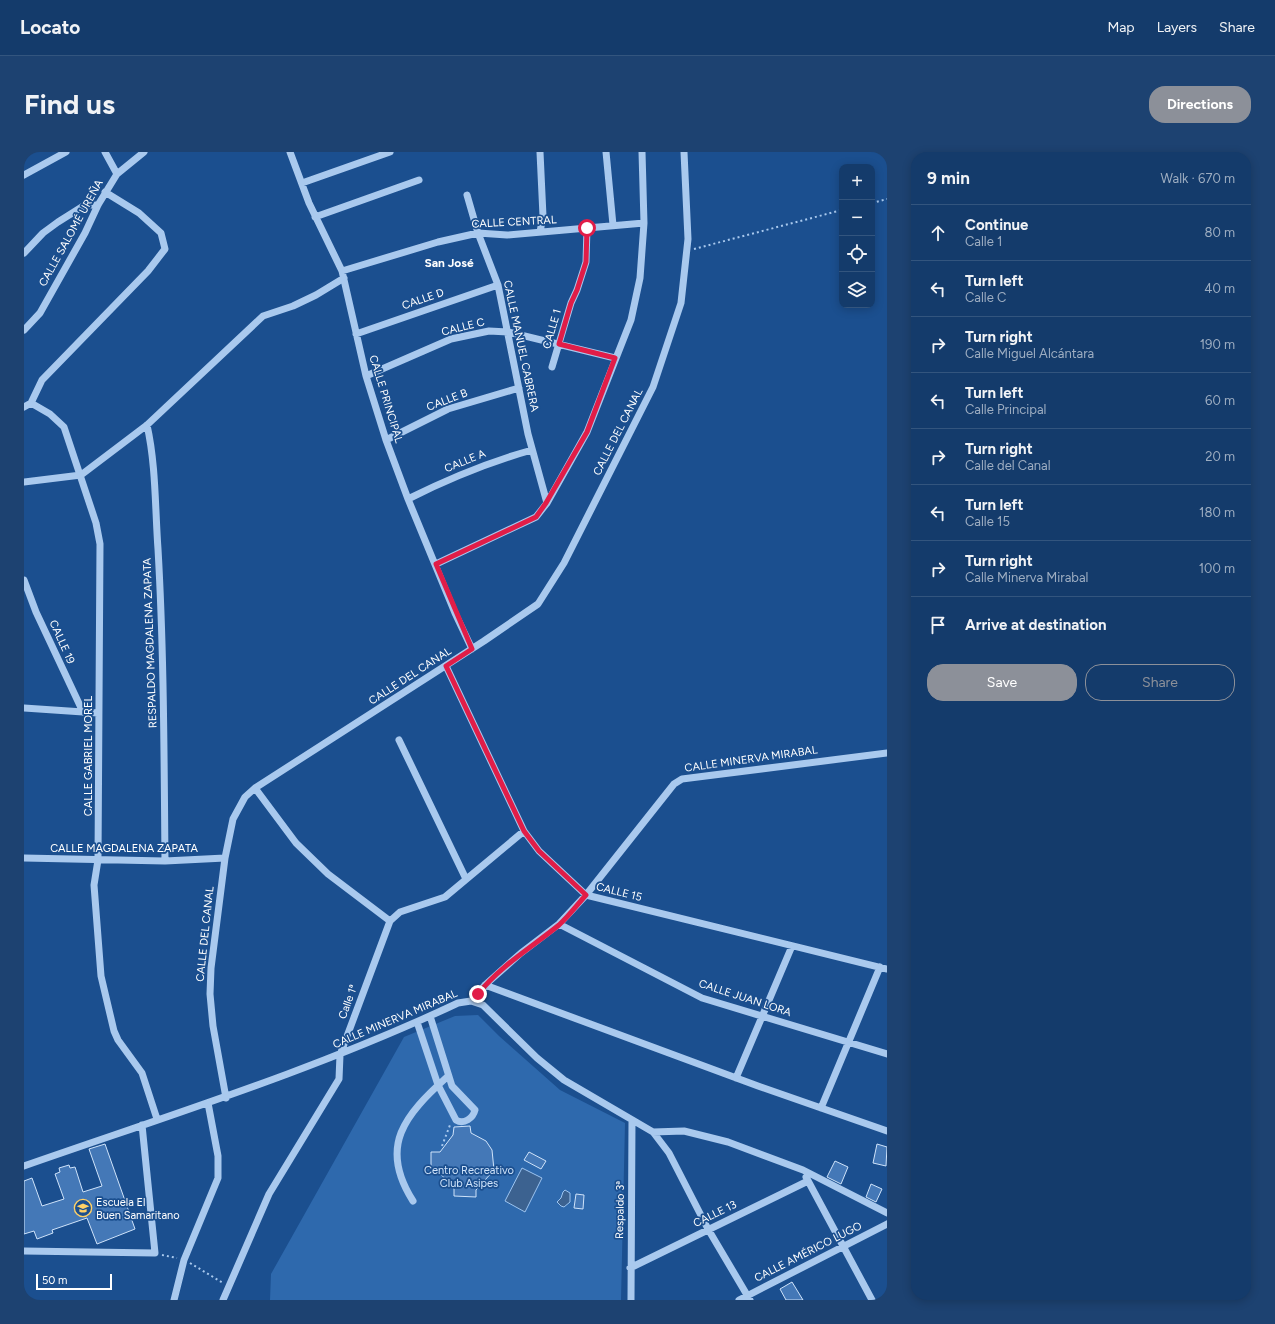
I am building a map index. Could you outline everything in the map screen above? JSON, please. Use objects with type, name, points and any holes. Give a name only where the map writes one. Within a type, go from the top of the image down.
[{"type":"street","points":[[24,175],[66,152]]},
{"type":"street","points":[[105,152],[117,174]]},
{"type":"street","name":"CALLE SALOMÉ UREÑA","points":[[24,330],[40,313],[85,232],[105,192],[117,174],[144,152]]},
{"type":"street","name":"CALLE PRINCIPAL","points":[[290,152],[315,217],[343,275],[366,376],[386,440],[408,499],[472,649]]},
{"type":"street","points":[[302,183],[390,152]]},
{"type":"street","points":[[540,152],[544,216],[540,232]]},
{"type":"street","points":[[606,152],[613,225]]},
{"type":"street","points":[[436,564],[482,541],[536,517],[546,503],[587,432],[631,320],[640,278],[644,224],[642,152]]},
{"type":"street","name":"CALLE DEL CANAL","points":[[226,1098],[213,1026],[210,994],[211,968],[224,858],[233,819],[244,797],[255,788],[446,666],[538,604],[564,563],[653,387],[681,304],[688,239],[684,152]]},
{"type":"street","points":[[315,217],[419,180]]},
{"type":"street","points":[[27,405],[42,380],[148,271],[165,249],[161,233],[139,213],[105,192]]},
{"type":"street","name":"CALLE MANUEL CABRERA","points":[[467,195],[478,233],[498,285],[532,450],[546,503]]},
{"type":"street","points":[[24,253],[43,233],[58,222],[85,205],[98,206]]},
{"type":"street","name":"CALLE CENTRAL","points":[[81,475],[147,425],[263,316],[304,301],[343,275],[438,242],[478,233],[507,235],[613,225],[644,224]]},
{"type":"street","name":"CALLE 1","points":[[552,367],[571,303],[586,262],[587,228]]},
{"type":"street","name":"CALLE D","points":[[356,334],[498,285]]},
{"type":"street","name":"CALLE C","points":[[366,376],[451,339],[489,331],[508,332],[615,358]]},
{"type":"street","name":"CALLE B","points":[[386,440],[448,409],[519,388]]},
{"type":"street","name":"CALLE GABRIEL MOREL","points":[[27,405],[50,414],[64,427],[96,523],[100,544],[98,860],[94,885],[101,976],[114,1031],[118,1040],[142,1073],[157,1119]]},
{"type":"street","name":"RESPALDO MAGDALENA ZAPATA","points":[[147,425],[152,447],[160,576],[165,861]]},
{"type":"street","name":"CALLE A","points":[[408,499],[444,481],[501,458],[532,450]]},
{"type":"street","points":[[24,482],[81,475]]},
{"type":"street","name":"CALLE 19","points":[[24,580],[49,641],[83,712]]},
{"type":"street","name":"CALLE 15","points":[[446,666],[524,831],[539,851],[586,895],[883,968]]},
{"type":"street","points":[[24,708],[98,713]]},
{"type":"street","points":[[398,740],[466,879]]},
{"type":"street","name":"CALLE MINERVA MIRABAL","points":[[24,1166],[157,1119],[226,1098],[340,1055],[458,1003],[471,1001],[485,985],[521,953],[559,924],[586,895],[674,784],[682,779],[887,753]]},
{"type":"street","points":[[255,788],[296,843],[328,874],[390,921],[400,912],[445,896],[524,831]]},
{"type":"street","name":"CALLE MAGDALENA ZAPATA","points":[[24,858],[165,861],[224,858]]},
{"type":"street","name":"Calle 1ª","points":[[223,1300],[269,1194],[339,1079],[340,1055],[390,921]]},
{"type":"street","name":"CALLE JUAN LORA","points":[[559,924],[702,998],[887,1054]]},
{"type":"street","points":[[736,1078],[792,946]]},
{"type":"street","points":[[821,1108],[883,968]]},
{"type":"street","points":[[485,985],[736,1078],[887,1131]]},
{"type":"street","points":[[471,1001],[483,1005],[537,1058],[564,1080],[653,1132],[669,1153],[708,1230],[749,1298]]},
{"type":"street","points":[[417,1022],[438,1085],[454,1116],[460,1122],[466,1121],[474,1114],[475,1110],[452,1086],[430,1016]]},
{"type":"street","points":[[413,1201],[403,1186],[398,1167],[397,1144],[404,1125],[418,1105],[448,1077]]},
{"type":"street","points":[[174,1300],[184,1260],[218,1178],[218,1156],[208,1103]]},
{"type":"street","name":"Respaldo 3ª","points":[[631,1300],[632,1121]]},
{"type":"street","points":[[24,1251],[155,1253],[142,1125]]},
{"type":"street","points":[[653,1132],[684,1131],[728,1142],[803,1170],[887,1213]]},
{"type":"street","points":[[803,1170],[872,1300]]},
{"type":"street","name":"CALLE 13","points":[[630,1268],[808,1181]]},
{"type":"street","name":"CALLE AMÉRICO LUGO","points":[[739,1300],[749,1298],[843,1246],[887,1224]]},
{"type":"path","points":[[875,202],[887,199]]},
{"type":"path","points":[[686,251],[839,211]]},
{"type":"path","points":[[442,1146],[454,1116]]},
{"type":"path","points":[[155,1253],[184,1260]]},
{"type":"path","points":[[192,1264],[228,1286]]},
{"type":"green space","name":"Centro Recreativo Club Asipes","points":[[478,1015],[499,1036],[560,1090],[625,1123],[621,1300],[270,1300],[271,1274],[404,1037],[455,1016]]},
{"type":"shaded area","points":[[522,1168],[542,1178],[525,1212],[505,1201]]},
{"type":"shaded area","points":[[565,1190],[570,1193],[570,1202],[564,1207],[557,1202]]},
{"type":"building","points":[[470,1126],[471,1133],[486,1141],[492,1150],[494,1170],[476,1190],[476,1197],[454,1196],[454,1189],[438,1171],[431,1171],[431,1152],[440,1152],[453,1135],[454,1127]]},
{"type":"building","points":[[105,1144],[135,1229],[97,1244],[87,1218],[52,1230],[53,1233],[37,1239],[34,1231],[24,1234],[24,1181],[32,1178],[42,1206],[64,1199],[55,1174],[60,1172],[59,1168],[69,1165],[70,1168],[75,1167],[83,1192],[102,1186],[89,1149]]},
{"type":"building","points":[[877,1144],[887,1147],[886,1166],[873,1163]]},
{"type":"building","points":[[529,1152],[546,1161],[541,1169],[524,1160]]},
{"type":"building","points":[[835,1161],[848,1167],[841,1184],[827,1177]]},
{"type":"building","points":[[871,1184],[882,1189],[876,1202],[866,1197]]},
{"type":"building","points":[[576,1194],[584,1195],[583,1209],[574,1208]]},
{"type":"building","points":[[792,1282],[803,1300],[786,1300],[780,1289]]},
{"type":"place","name":"Escuela El Buen Samaritano","points":[[83,1208]]},
{"type":"district","name":"San José","points":[[449,263]]},
{"type":"route","points":[[478,994],[485,985],[521,953],[559,924],[586,895],[539,851],[524,831],[446,666],[472,649],[455,613],[436,564],[482,541],[536,517],[563,475],[587,432],[615,358],[559,344],[571,303],[586,262],[587,228]]}]
